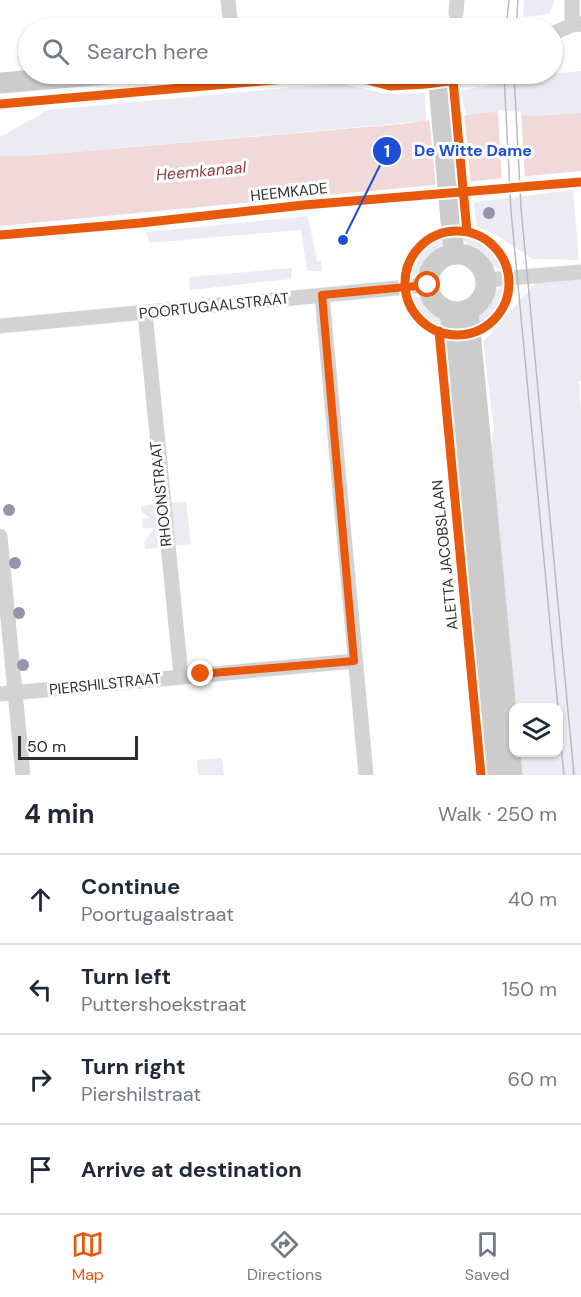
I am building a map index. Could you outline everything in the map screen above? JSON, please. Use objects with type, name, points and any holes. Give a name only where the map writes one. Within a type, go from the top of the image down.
[{"type":"street","points":[[228,0],[230,18]]},
{"type":"street","points":[[572,0],[577,25]]},
{"type":"street","points":[[0,83],[18,81]]},
{"type":"street","points":[[439,84],[454,254]]},
{"type":"street","points":[[454,254],[467,255],[478,263],[486,280],[480,301],[459,311],[435,302],[428,285],[434,264],[454,254]]},
{"type":"street","points":[[486,280],[581,272]]},
{"type":"street","name":"POORTUGAALSTRAAT","points":[[0,326],[428,285]]},
{"type":"street","points":[[322,295],[366,775]]},
{"type":"street","points":[[459,311],[512,775]]},
{"type":"street","name":"ALETTA JACOBSLAAN","points":[[459,311],[459,383],[496,775]]},
{"type":"street","name":"RHOONSTRAAT","points":[[145,313],[181,676]]},
{"type":"street","points":[[0,536],[7,693],[23,775]]},
{"type":"street","name":"PIERSHILSTRAAT","points":[[7,693],[354,661]]},
{"type":"shaded area","points":[[524,0],[555,0],[549,14],[523,17]]},
{"type":"shaded area","points":[[581,71],[581,113],[534,116],[491,112],[466,116],[461,91],[494,84],[563,84],[563,73]]},
{"type":"shaded area","points":[[344,84],[387,94],[425,93],[426,121],[41,155],[0,156],[0,137],[48,110]]},
{"type":"shaded area","points":[[573,190],[579,260],[533,259],[496,235],[476,226],[474,202]]},
{"type":"shaded area","points":[[308,216],[317,261],[321,261],[322,271],[307,271],[301,230],[149,243],[146,232]]},
{"type":"shaded area","points":[[467,235],[493,251],[504,272],[486,262],[462,239],[462,236]]},
{"type":"shaded area","points":[[442,237],[444,241],[442,246],[434,257],[409,280],[420,254],[429,244]]},
{"type":"shaded area","points":[[292,268],[291,279],[190,290],[189,277]]},
{"type":"shaded area","points":[[581,279],[581,381],[579,381],[581,413],[581,775],[518,775],[516,757],[563,757],[563,703],[513,703],[489,459],[494,429],[483,342],[536,282]]},
{"type":"shaded area","points":[[505,285],[498,308],[479,326],[476,316],[494,292]]},
{"type":"shaded area","points":[[411,295],[425,300],[444,321],[444,329],[421,314]]},
{"type":"shaded area","points":[[186,502],[191,544],[173,546],[169,503]]},
{"type":"shaded area","points":[[158,504],[162,547],[145,549],[144,542],[154,528],[143,529],[142,519],[150,518],[141,511],[141,506]]},
{"type":"shaded area","points":[[222,758],[224,775],[198,775],[197,760]]},
{"type":"water","name":"Heemkanaal","points":[[491,112],[534,116],[581,113],[581,171],[0,226],[0,156],[41,155],[401,124]]},
{"type":"pier","points":[[498,110],[521,112],[525,180],[502,182]]},
{"type":"pier","points":[[464,114],[471,185],[436,188],[429,117]]},
{"type":"tram line","points":[[507,18],[509,0]]},
{"type":"tram line","points":[[517,18],[518,0]]},
{"type":"tram line","points":[[505,84],[511,211],[558,703]]},
{"type":"tram line","points":[[515,84],[521,208],[574,775]]},
{"type":"tram line","points":[[562,757],[564,775]]},
{"type":"cycle path","points":[[0,104],[228,84]]},
{"type":"cycle path","points":[[382,84],[390,86],[426,84]]},
{"type":"cycle path","points":[[453,84],[467,232]]},
{"type":"cycle path","name":"HEEMKADE","points":[[0,235],[140,223],[304,205],[581,182]]},
{"type":"cycle path","points":[[457,231],[477,235],[494,246],[505,263],[509,283],[505,303],[494,320],[477,331],[457,335],[437,331],[420,320],[409,303],[405,283],[409,263],[420,246],[437,235],[457,231]]},
{"type":"cycle path","points":[[439,331],[481,775]]},
{"type":"place","name":"De Witte Dame","points":[[343,240]]},
{"type":"route","points":[[201,674],[354,661],[322,295],[428,285]]}]
